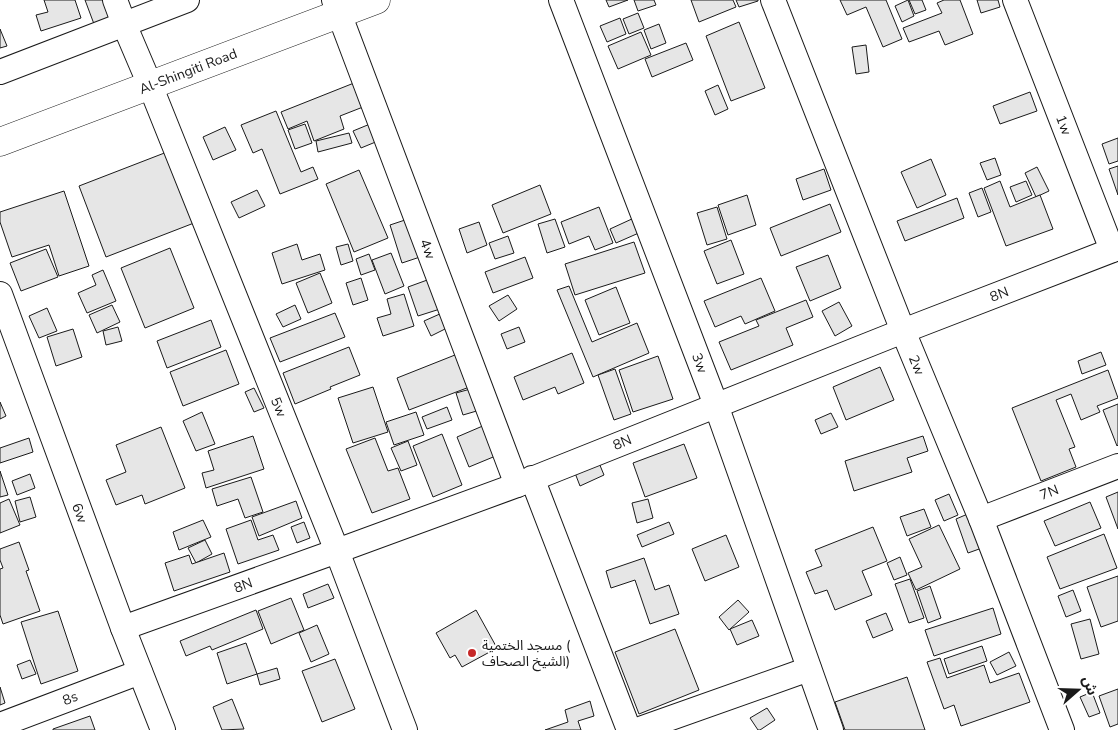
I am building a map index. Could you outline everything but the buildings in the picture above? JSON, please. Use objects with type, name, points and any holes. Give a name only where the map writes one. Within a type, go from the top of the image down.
[{"type":"street","name":"5w","points":[[115,0],[337,551],[405,730]]},
{"type":"street","points":[[0,72],[187,0]]},
{"type":"street","name":"Al-Shingiti Road","points":[[0,142],[150,85],[337,7],[376,0]]},
{"type":"street","name":"3w","points":[[561,0],[716,405],[831,730]]},
{"type":"street","name":"2w","points":[[773,0],[903,331],[981,519],[1062,730]]},
{"type":"street","name":"1w","points":[[1015,0],[1115,249]]},
{"type":"street","name":"4w","points":[[337,7],[524,482],[629,730]]},
{"type":"street","name":"8N","points":[[123,628],[524,482],[1115,249]]},
{"type":"street","name":"6w","points":[[0,294],[123,628],[163,730]]},
{"type":"street","name":"7N","points":[[981,519],[1118,466]]},
{"type":"street","points":[[637,730],[809,669]]},
{"type":"street","name":"8s","points":[[0,725],[140,672]]},
{"type":"place","name":"مسجد الختمية ( الشيخ الصحاف)","points":[[472,653]]}]
